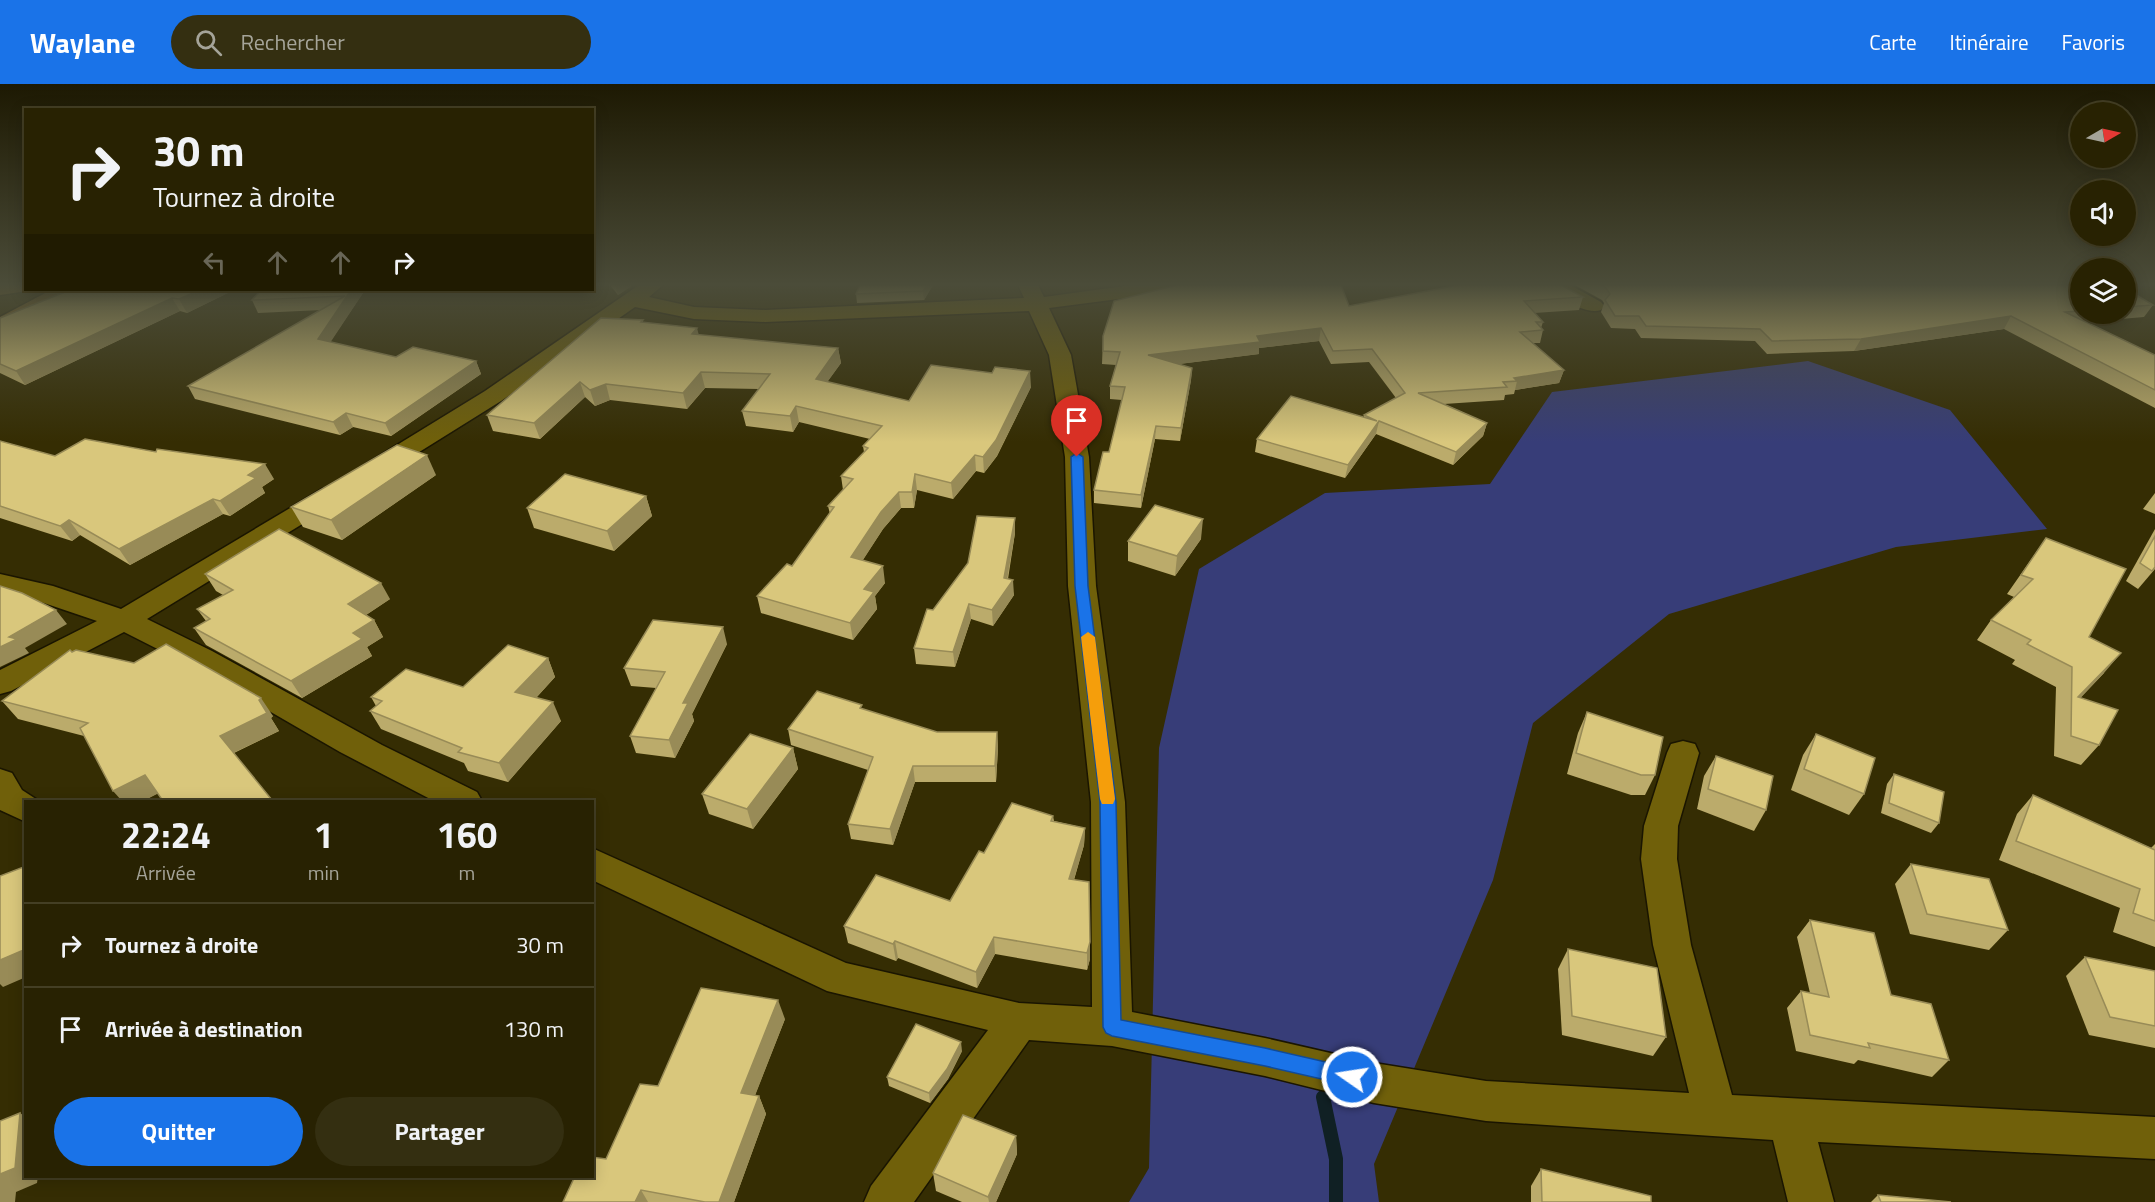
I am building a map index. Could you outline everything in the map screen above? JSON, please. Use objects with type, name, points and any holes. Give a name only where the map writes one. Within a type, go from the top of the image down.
[{"type":"street","points":[[0,683],[126,620],[423,441],[577,337]]},
{"type":"street","points":[[1052,337],[1060,355],[1077,457],[1082,586],[1108,802],[1112,1027]]},
{"type":"street","points":[[0,583],[42,590],[126,620],[182,647],[337,736],[463,800]]},
{"type":"street","points":[[1683,753],[1661,826],[1659,859],[1672,945],[1716,1116]]},
{"type":"street","points":[[0,782],[10,799],[24,808]]},
{"type":"street","points":[[594,864],[841,979],[984,1011],[1019,1022],[1112,1027],[1265,1057],[1374,1083],[1486,1101],[1716,1116],[2155,1138]]},
{"type":"street","points":[[887,1202],[1019,1022]]},
{"type":"street","points":[[1790,1120],[1811,1202]]},
{"type":"shaded area","points":[[1808,361],[1950,410],[2047,529],[1896,547],[1669,614],[1533,723],[1493,880],[1374,1164],[1379,1202],[1129,1202],[1149,1168],[1159,748],[1199,569],[1325,493],[1490,484],[1552,392]]},
{"type":"building","points":[[0,337],[88,337],[16,371],[0,364]]},
{"type":"building","points":[[273,337],[319,337],[318,339],[396,357],[413,347],[476,361],[385,423],[346,413],[333,422],[188,386]]},
{"type":"building","points":[[578,337],[725,337],[838,348],[816,379],[909,401],[931,365],[992,373],[995,367],[1030,371],[996,440],[983,457],[975,455],[951,483],[915,474],[912,492],[899,492],[881,512],[851,557],[883,566],[864,589],[874,592],[850,623],[757,596],[787,564],[792,566],[834,507],[828,506],[853,479],[841,476],[868,448],[863,446],[882,426],[796,406],[790,416],[742,411],[770,374],[701,372],[683,393],[606,384],[590,390],[580,382],[534,423],[487,415]]},
{"type":"building","points":[[1103,337],[1258,337],[1260,342],[1148,355],[1192,368],[1181,428],[1156,426],[1141,495],[1094,490],[1103,452],[1109,452],[1125,387],[1110,386],[1120,352],[1103,351]]},
{"type":"building","points":[[1326,337],[1526,337],[1564,370],[1514,378],[1517,381],[1503,382],[1507,387],[1418,393],[1487,423],[1456,452],[1379,421],[1348,465],[1257,439],[1291,396],[1377,421],[1364,415],[1405,393],[1372,349],[1333,351]]},
{"type":"building","points":[[1768,337],[1873,337],[1772,341]]},
{"type":"building","points":[[2052,337],[2118,337],[2155,355],[2155,390]]},
{"type":"building","points":[[85,439],[156,452],[157,449],[265,464],[248,475],[256,478],[220,501],[213,499],[119,549],[69,520],[60,526],[0,506],[0,441],[55,456]]},
{"type":"building","points":[[397,445],[427,455],[331,520],[291,507]]},
{"type":"building","points":[[565,474],[646,496],[607,531],[527,508]]},
{"type":"building","points":[[1155,505],[1203,519],[1177,556],[1128,541]]},
{"type":"building","points":[[977,516],[1015,518],[1004,578],[1013,580],[992,610],[969,604],[953,652],[914,648],[927,609],[933,610],[968,563]]},
{"type":"building","points":[[279,529],[381,583],[348,604],[374,620],[353,633],[362,639],[291,681],[194,628],[210,619],[197,609],[233,590],[205,574]]},
{"type":"building","points":[[2155,536],[2155,567],[2152,571],[2140,563]]},
{"type":"building","points":[[2046,538],[2126,569],[2089,637],[2121,653],[2078,697],[2118,710],[2099,745],[2071,736],[2072,667],[2027,644],[2031,640],[1991,620],[2033,579],[2021,575]]},
{"type":"building","points":[[0,586],[22,593],[56,610],[9,637],[17,639],[0,647]]},
{"type":"building","points":[[653,620],[723,627],[683,703],[688,703],[669,740],[630,736],[665,672],[624,668]]},
{"type":"building","points":[[166,644],[261,698],[259,700],[267,713],[220,736],[272,800],[162,800],[145,775],[113,791],[80,728],[88,723],[2,701],[70,650],[134,663]]},
{"type":"building","points":[[508,645],[548,658],[515,692],[553,702],[499,763],[458,752],[462,748],[370,711],[382,701],[371,697],[406,669],[463,687]]},
{"type":"building","points":[[817,691],[862,705],[860,708],[937,732],[997,732],[995,766],[913,766],[890,829],[848,824],[873,757],[788,729]]},
{"type":"building","points":[[1587,712],[1663,737],[1655,775],[1641,775],[1576,753]]},
{"type":"building","points":[[750,734],[793,748],[747,809],[702,794]]},
{"type":"building","points":[[1816,734],[1875,758],[1864,794],[1804,769]]},
{"type":"building","points":[[1716,756],[1773,776],[1766,810],[1708,789]]},
{"type":"building","points":[[1894,774],[1944,792],[1939,823],[1889,803]]},
{"type":"building","points":[[2033,795],[2155,850],[2155,921],[2133,913],[2140,889],[2016,841]]},
{"type":"building","points":[[1012,803],[1053,816],[1051,821],[1085,828],[1069,879],[1089,882],[1090,942],[1087,953],[994,937],[976,972],[895,941],[893,944],[844,926],[876,875],[950,901],[979,851],[984,853]]},
{"type":"building","points":[[1911,864],[1989,879],[2008,930],[1927,914]]},
{"type":"building","points":[[24,867],[24,950],[0,960],[0,876]]},
{"type":"building","points":[[1810,920],[1874,933],[1891,995],[1931,1004],[1949,1060],[1868,1043],[1870,1048],[1810,1035],[1801,991],[1829,997]]},
{"type":"building","points":[[1568,949],[1657,968],[1666,1037],[1572,1016]]},
{"type":"building","points":[[2085,957],[2155,971],[2155,1026],[2110,1017]]},
{"type":"building","points":[[701,988],[778,1000],[741,1093],[759,1096],[719,1202],[705,1202],[641,1190],[635,1202],[563,1202],[574,1178],[594,1178],[594,1157],[606,1159],[640,1084],[658,1086]]},
{"type":"building","points":[[916,1024],[961,1042],[947,1069],[929,1093],[887,1077]]},
{"type":"building","points":[[20,1113],[15,1168],[0,1174],[0,1121]]},
{"type":"building","points":[[963,1115],[1016,1136],[988,1197],[933,1173]]},
{"type":"building","points":[[1541,1169],[1651,1196],[1651,1202],[1542,1202]]},
{"type":"building","points":[[1878,1195],[1951,1202],[1881,1202]]},
{"type":"waterway","points":[[1323,1097],[1336,1159],[1336,1202]]},
{"type":"slow traffic","points":[[1088,637],[1107,799]]},
{"type":"route","points":[[1077,457],[1082,586],[1108,802],[1112,1027],[1265,1057],[1352,1077]]}]
